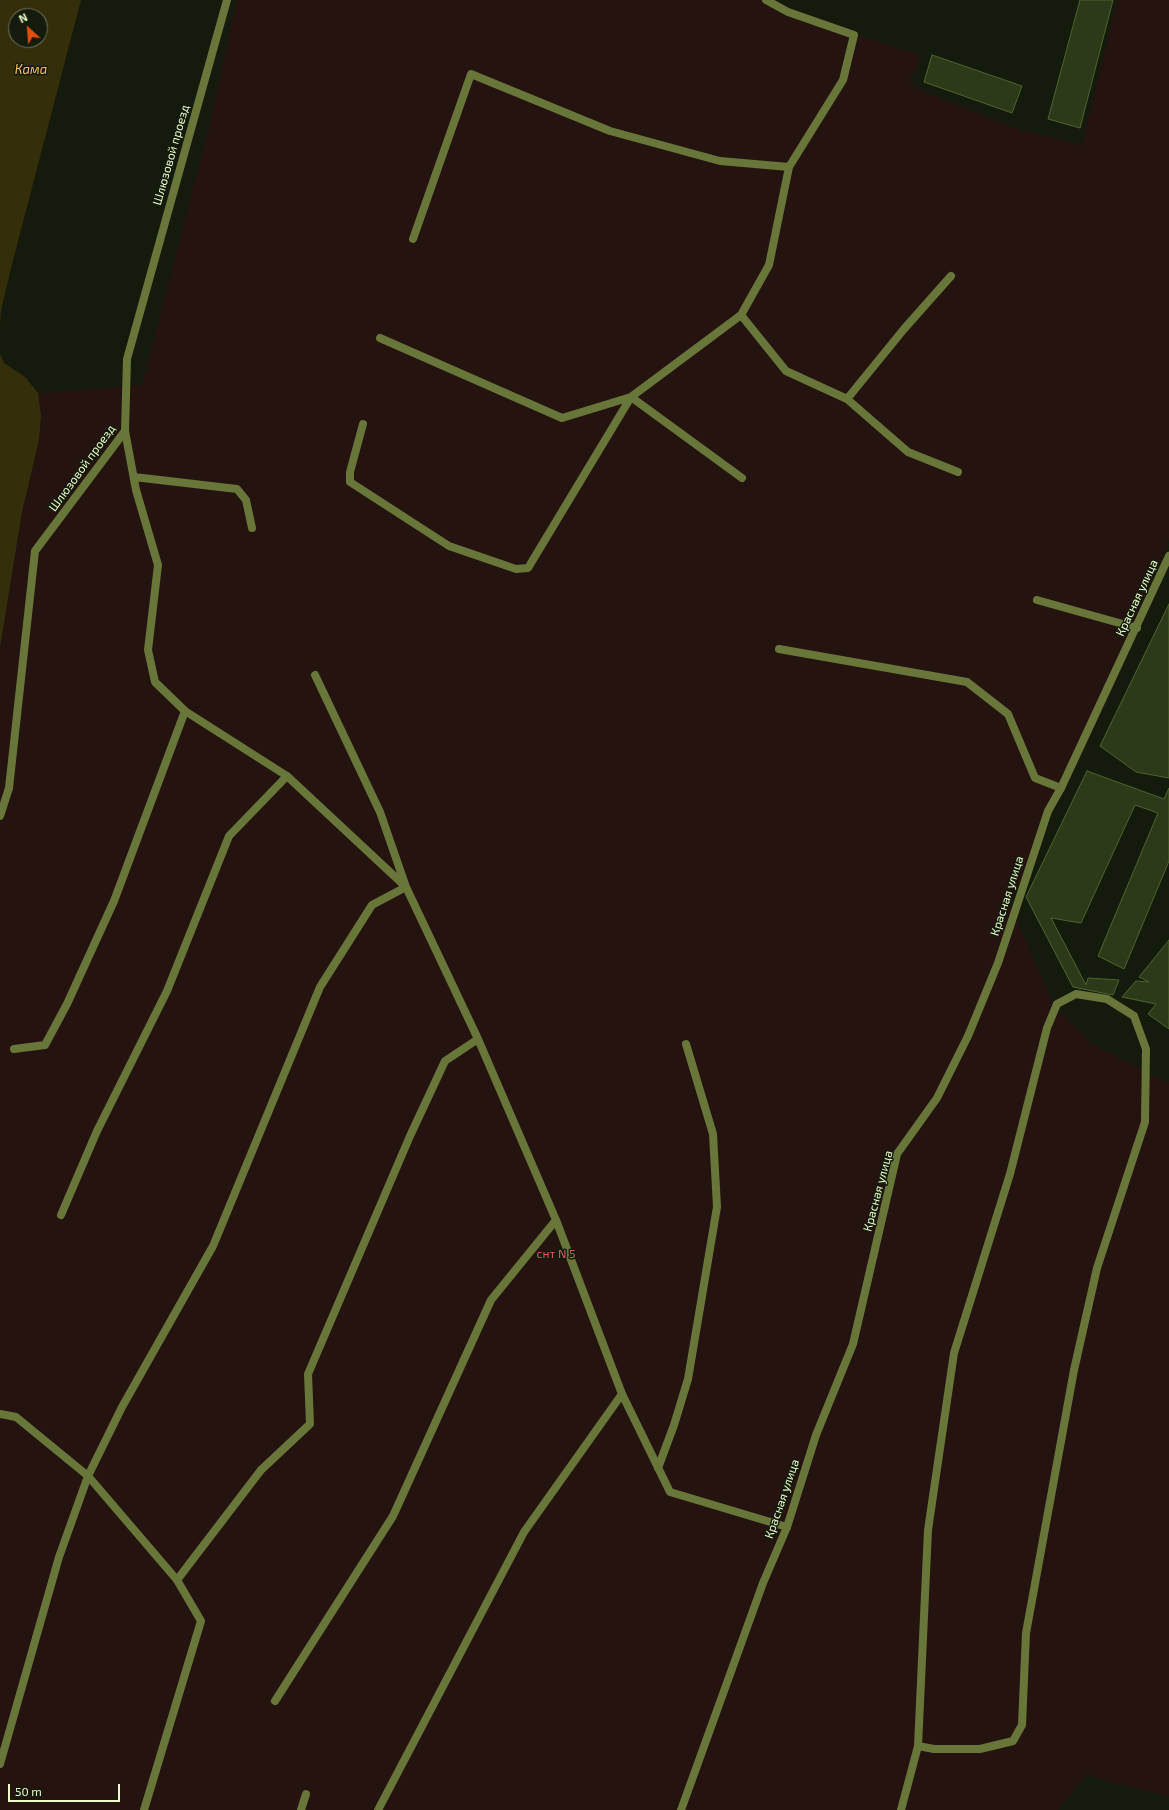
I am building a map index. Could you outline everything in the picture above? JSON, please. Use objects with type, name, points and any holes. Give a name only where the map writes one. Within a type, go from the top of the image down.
[{"type":"street","name":"Шлюзовой проезд","points":[[0,816],[9,788],[35,551],[126,431],[127,359],[227,0]]},
{"type":"street","points":[[380,338],[562,418],[631,396],[741,315],[769,265],[789,167],[843,80],[854,35],[788,12],[766,0]]},
{"type":"street","points":[[413,239],[471,74],[610,131],[720,161],[789,167]]},
{"type":"street","points":[[847,399],[904,329],[951,276]]},
{"type":"street","points":[[741,315],[786,371],[847,399],[908,452],[958,472]]},
{"type":"street","points":[[363,424],[350,472],[350,482],[449,546],[516,569],[528,568],[631,396]]},
{"type":"street","points":[[631,396],[742,478]]},
{"type":"street","points":[[126,431],[134,477],[158,565],[148,650],[155,682],[186,711],[287,776],[406,887]]},
{"type":"street","points":[[134,477],[237,489],[246,500],[252,528]]},
{"type":"street","name":"Красная улица","points":[[681,1810],[763,1583],[787,1527],[816,1435],[853,1344],[897,1154],[937,1098],[968,1036],[998,963],[1048,811],[1061,788],[1137,628],[1169,556]]},
{"type":"street","points":[[1037,600],[1137,628]]},
{"type":"street","points":[[779,649],[967,682],[1008,714],[1035,778],[1061,788]]},
{"type":"street","points":[[314,675],[380,812],[406,887],[478,1039],[556,1220],[622,1394],[670,1492],[787,1527]]},
{"type":"street","points":[[14,1049],[45,1045],[67,1004],[114,901],[186,711]]},
{"type":"street","points":[[61,1215],[97,1131],[167,991],[229,836],[287,776]]},
{"type":"street","points":[[0,1764],[59,1557],[88,1476],[122,1407],[213,1246],[320,986],[372,905],[406,887]]},
{"type":"street","points":[[901,1810],[918,1746],[928,1530],[954,1353],[1010,1174],[1047,1028],[1057,1004],[1076,994],[1108,999],[1134,1016],[1146,1049],[1145,1122],[1097,1268],[1074,1370],[1026,1633],[1022,1725],[1013,1741],[980,1749],[934,1749],[918,1746]]},
{"type":"street","points":[[177,1580],[261,1470],[310,1424],[308,1374],[410,1136],[445,1061],[478,1039]]},
{"type":"street","points":[[658,1468],[674,1425],[688,1379],[717,1207],[714,1134],[686,1044]]},
{"type":"street","points":[[275,1701],[393,1516],[491,1300],[556,1220]]},
{"type":"street","points":[[378,1810],[524,1532],[622,1394]]},
{"type":"street","points":[[0,1414],[16,1417],[88,1476],[177,1580],[201,1622],[144,1810]]},
{"type":"street","points":[[301,1810],[306,1794]]},
{"type":"green space","name":"снт N 5","points":[[237,0],[776,0],[811,21],[922,55],[909,83],[925,92],[1015,128],[1082,145],[1117,0],[1169,0],[1169,540],[1010,904],[1054,1006],[1091,1043],[1157,1078],[1169,1082],[1169,1797],[1086,1775],[1058,1810],[0,1810],[0,648],[22,512],[39,440],[41,416],[38,393],[142,385],[209,126]]},
{"type":"water","name":"Кама","points":[[0,0],[81,0],[10,272],[1,311],[0,325]]},
{"type":"water","points":[[0,354],[4,363],[25,377],[38,393],[41,416],[39,440],[22,512],[0,648]]},
{"type":"building","points":[[1080,0],[1113,0],[1080,128],[1048,119]]},
{"type":"building","points":[[932,55],[1022,86],[1012,113],[924,82]]},
{"type":"building","points":[[1169,604],[1169,778],[1136,772],[1100,746]]},
{"type":"building","points":[[1087,771],[1164,799],[1169,788],[1169,861],[1124,969],[1098,956],[1158,813],[1135,805],[1081,923],[1051,918],[1086,985],[1088,978],[1119,980],[1113,995],[1073,987],[1026,897]]},
{"type":"building","points":[[1169,940],[1169,1029],[1148,1014],[1156,1004],[1122,997],[1136,981],[1149,982],[1139,977]]}]
